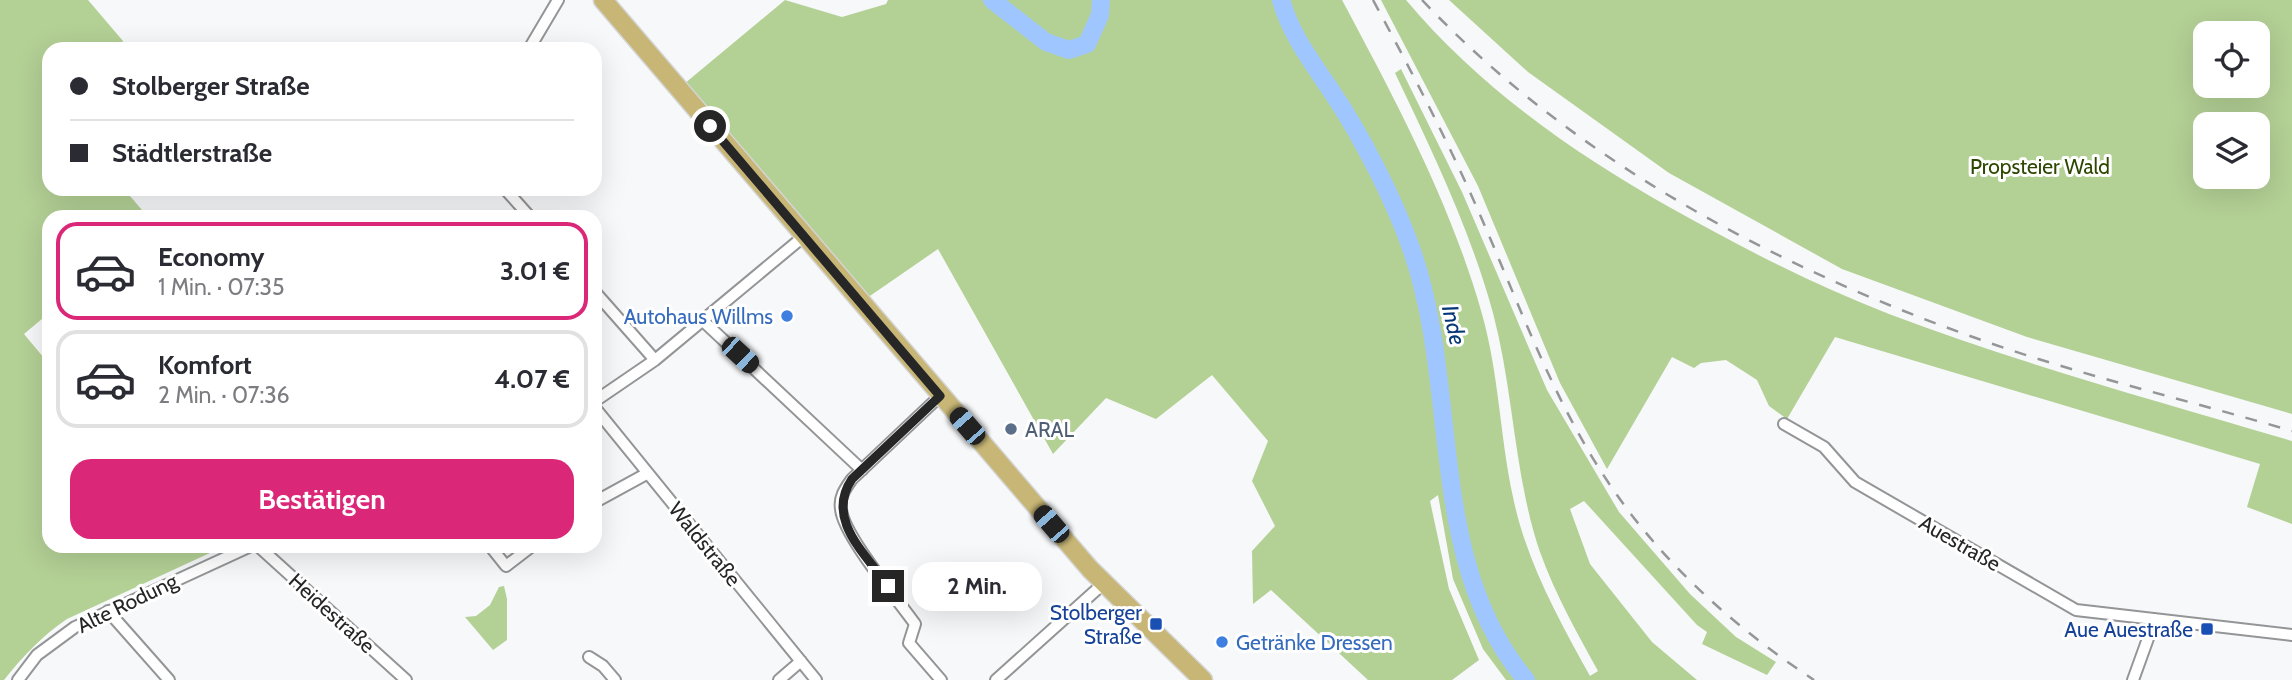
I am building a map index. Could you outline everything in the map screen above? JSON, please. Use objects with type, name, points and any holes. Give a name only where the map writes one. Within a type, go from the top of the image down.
[{"type":"main road","points":[[603,0],[803,237],[1104,583],[1203,680]]},
{"type":"street","points":[[533,42],[558,0]]},
{"type":"street","points":[[511,196],[524,210]]},
{"type":"street","points":[[602,396],[655,360],[803,237]]},
{"type":"street","points":[[602,300],[655,360]]},
{"type":"street","points":[[702,320],[862,470]]},
{"type":"street","points":[[940,396],[862,470],[842,493],[843,518],[915,624],[909,643],[941,680]]},
{"type":"street","name":"Waldstraße","points":[[602,417],[816,680]]},
{"type":"street","name":"Auestraße","points":[[1784,424],[1824,447],[1855,482],[2076,610],[2292,635]]},
{"type":"street","points":[[602,498],[648,473]]},
{"type":"street","name":"Alte Rodung","points":[[18,680],[37,655],[51,643],[108,611],[236,553]]},
{"type":"street","name":"Heidestraße","points":[[266,553],[406,680]]},
{"type":"street","points":[[496,553],[506,566],[523,553]]},
{"type":"street","points":[[996,680],[1104,583]]},
{"type":"street","points":[[108,611],[169,680]]},
{"type":"street","points":[[2133,680],[2155,619]]},
{"type":"street","points":[[589,657],[603,666],[615,680]]},
{"type":"street","points":[[779,680],[801,661]]},
{"type":"green space","points":[[0,0],[88,0],[123,41],[42,42],[42,196],[130,196],[142,210],[42,210],[42,319],[24,334],[42,356],[42,553],[210,553],[67,619],[33,647],[4,680],[0,680]]},
{"type":"green space","points":[[785,0],[842,17],[886,4],[888,0],[1342,0],[1421,154],[1455,233],[1488,337],[1513,497],[1526,544],[1545,590],[1590,676],[1598,671],[1552,583],[1531,523],[1519,464],[1506,373],[1484,282],[1449,191],[1395,73],[1401,69],[1462,192],[1547,390],[1619,512],[1690,594],[1736,637],[1776,662],[1767,675],[1702,644],[1707,632],[1697,625],[1584,501],[1570,509],[1590,564],[1652,642],[1697,680],[1506,680],[1483,649],[1453,579],[1438,495],[1430,501],[1449,589],[1479,660],[1452,680],[1368,680],[1271,590],[1253,604],[1252,551],[1275,526],[1252,481],[1268,441],[1212,375],[1156,419],[1106,398],[1053,454],[938,249],[867,298],[684,84]]},
{"type":"green space","points":[[1381,0],[1406,0],[1464,61],[1496,89],[1563,141],[1598,164],[1697,223],[1805,278],[1889,314],[1989,349],[2292,441],[2292,524],[2247,507],[2260,464],[1835,337],[1787,419],[1769,406],[1757,380],[1726,360],[1701,363],[1694,368],[1672,357],[1607,469],[1560,383],[1478,186]]},
{"type":"green space","name":"Propsteier Wald","points":[[1449,0],[2292,0],[2292,414],[2027,337],[1842,269],[1669,173],[1528,72]]},
{"type":"green space","points":[[504,586],[507,599],[507,640],[493,650],[465,617],[476,616],[490,605],[499,587]]},
{"type":"waterway","name":"Inde","points":[[992,0],[1046,42],[1069,50],[1087,44],[1100,15],[1101,0]]},
{"type":"waterway","name":"Inde","points":[[1281,0],[1296,37],[1343,109],[1376,168],[1411,248],[1426,302],[1458,527],[1472,582],[1494,633],[1526,680]]},
{"type":"railway","points":[[1373,0],[1458,167],[1555,389],[1608,482],[1652,540],[1701,592],[1784,660],[1814,680]]},
{"type":"railway","points":[[1422,0],[1481,58],[1545,111],[1613,160],[1757,245],[1833,281],[1987,342],[2101,378],[2292,431]]},
{"type":"place","name":"Autohaus Willms","points":[[787,316]]},
{"type":"place","name":"ARAL","points":[[1011,429]]},
{"type":"place","name":"Stolberger Straße","points":[[1156,624]]},
{"type":"place","name":"Aue Auestraße","points":[[2207,629]]},
{"type":"place","name":"Getränke Dressen","points":[[1222,642]]},
{"type":"route","points":[[710,126],[940,396],[852,479],[842,493],[841,510],[848,529],[888,586]]}]
